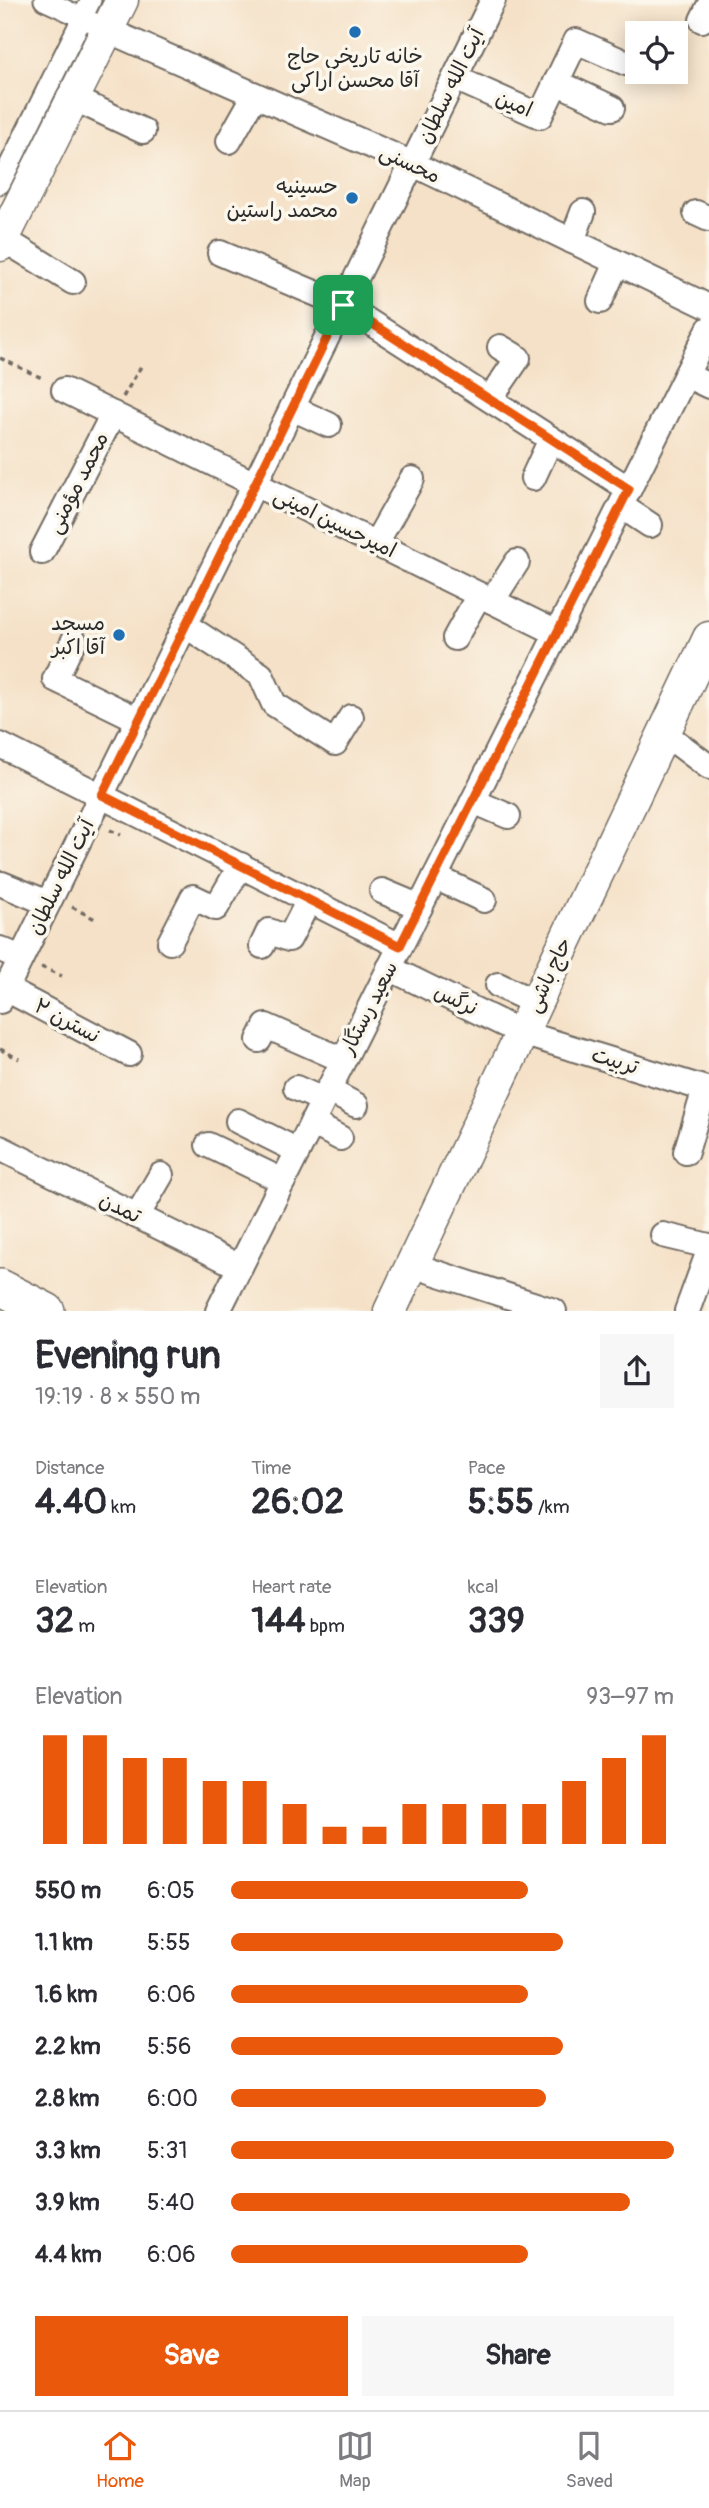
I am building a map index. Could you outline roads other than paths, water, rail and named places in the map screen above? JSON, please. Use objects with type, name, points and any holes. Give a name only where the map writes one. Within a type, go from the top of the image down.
[{"type":"main road","points":[[0,1287],[47,1311]]},
{"type":"street","points":[[44,0],[95,24]]},
{"type":"street","points":[[73,282],[5,225],[74,98],[95,24],[91,0]]},
{"type":"street","points":[[0,184],[95,24],[122,0]]},
{"type":"street","name":"آیت الله سلطان","points":[[3,995],[10,954],[48,903],[493,0]]},
{"type":"street","name":"محسنی","points":[[95,24],[413,164],[709,307]]},
{"type":"street","name":"امین","points":[[455,78],[540,116],[576,41],[625,63]]},
{"type":"street","name":"امین","points":[[556,82],[612,108]]},
{"type":"street","points":[[229,141],[255,95]]},
{"type":"street","points":[[74,98],[143,131]]},
{"type":"street","points":[[572,240],[583,212]]},
{"type":"street","points":[[220,253],[343,305],[551,439],[625,497],[650,525]]},
{"type":"street","points":[[600,301],[617,262]]},
{"type":"street","name":"سعید رستگار","points":[[218,1311],[709,329]]},
{"type":"street","points":[[489,399],[518,358],[500,347]]},
{"type":"street","points":[[686,375],[709,386]]},
{"type":"street","name":"امیرحسین امینی","points":[[65,390],[557,634]]},
{"type":"street","points":[[292,408],[329,425]]},
{"type":"street","name":"محمد مؤمنی","points":[[42,552],[113,414]]},
{"type":"street","points":[[533,478],[551,439]]},
{"type":"street","points":[[376,543],[412,479]]},
{"type":"street","points":[[455,638],[517,562]]},
{"type":"street","points":[[185,625],[261,675],[274,704],[335,743],[351,717]]},
{"type":"street","name":"حاج باشی","points":[[390,1311],[709,638]]},
{"type":"street","points":[[74,640],[55,679],[139,720]]},
{"type":"street","points":[[664,733],[709,767]]},
{"type":"street","name":"نرگس","points":[[0,745],[309,900],[395,957],[522,1033]]},
{"type":"street","points":[[473,801],[508,816]]},
{"type":"street","points":[[170,942],[193,897],[216,908],[241,866]]},
{"type":"street","points":[[435,877],[484,900]]},
{"type":"street","points":[[2,884],[48,903]]},
{"type":"street","points":[[382,891],[419,907]]},
{"type":"street","points":[[262,946],[270,932],[289,939],[309,900]]},
{"type":"street","points":[[498,985],[536,1003]]},
{"type":"street","name":"نسترن ۲","points":[[3,995],[129,1054]]},
{"type":"street","points":[[259,1040],[266,1026],[344,1059]]},
{"type":"street","name":"تربیت","points":[[522,1033],[707,1089]]},
{"type":"street","points":[[296,1088],[356,1105]]},
{"type":"street","points":[[686,1152],[707,1089]]},
{"type":"street","points":[[238,1121],[298,1151]]},
{"type":"street","points":[[312,1123],[340,1138]]},
{"type":"street","points":[[208,1145],[282,1181]]},
{"type":"street","name":"تمدن","points":[[0,1148],[240,1267]]},
{"type":"street","points":[[137,1216],[161,1175]]},
{"type":"street","points":[[663,1235],[709,1248],[687,1311]]},
{"type":"street","points":[[412,1265],[554,1311]]},
{"type":"place","name":"خانه تاریخی حاج آقا محسن اراکی","points":[[355,32]]},
{"type":"place","name":"حسینیه محمد راستین","points":[[352,198]]},
{"type":"place","name":"مسجد آقا اکبر","points":[[119,635]]}]
